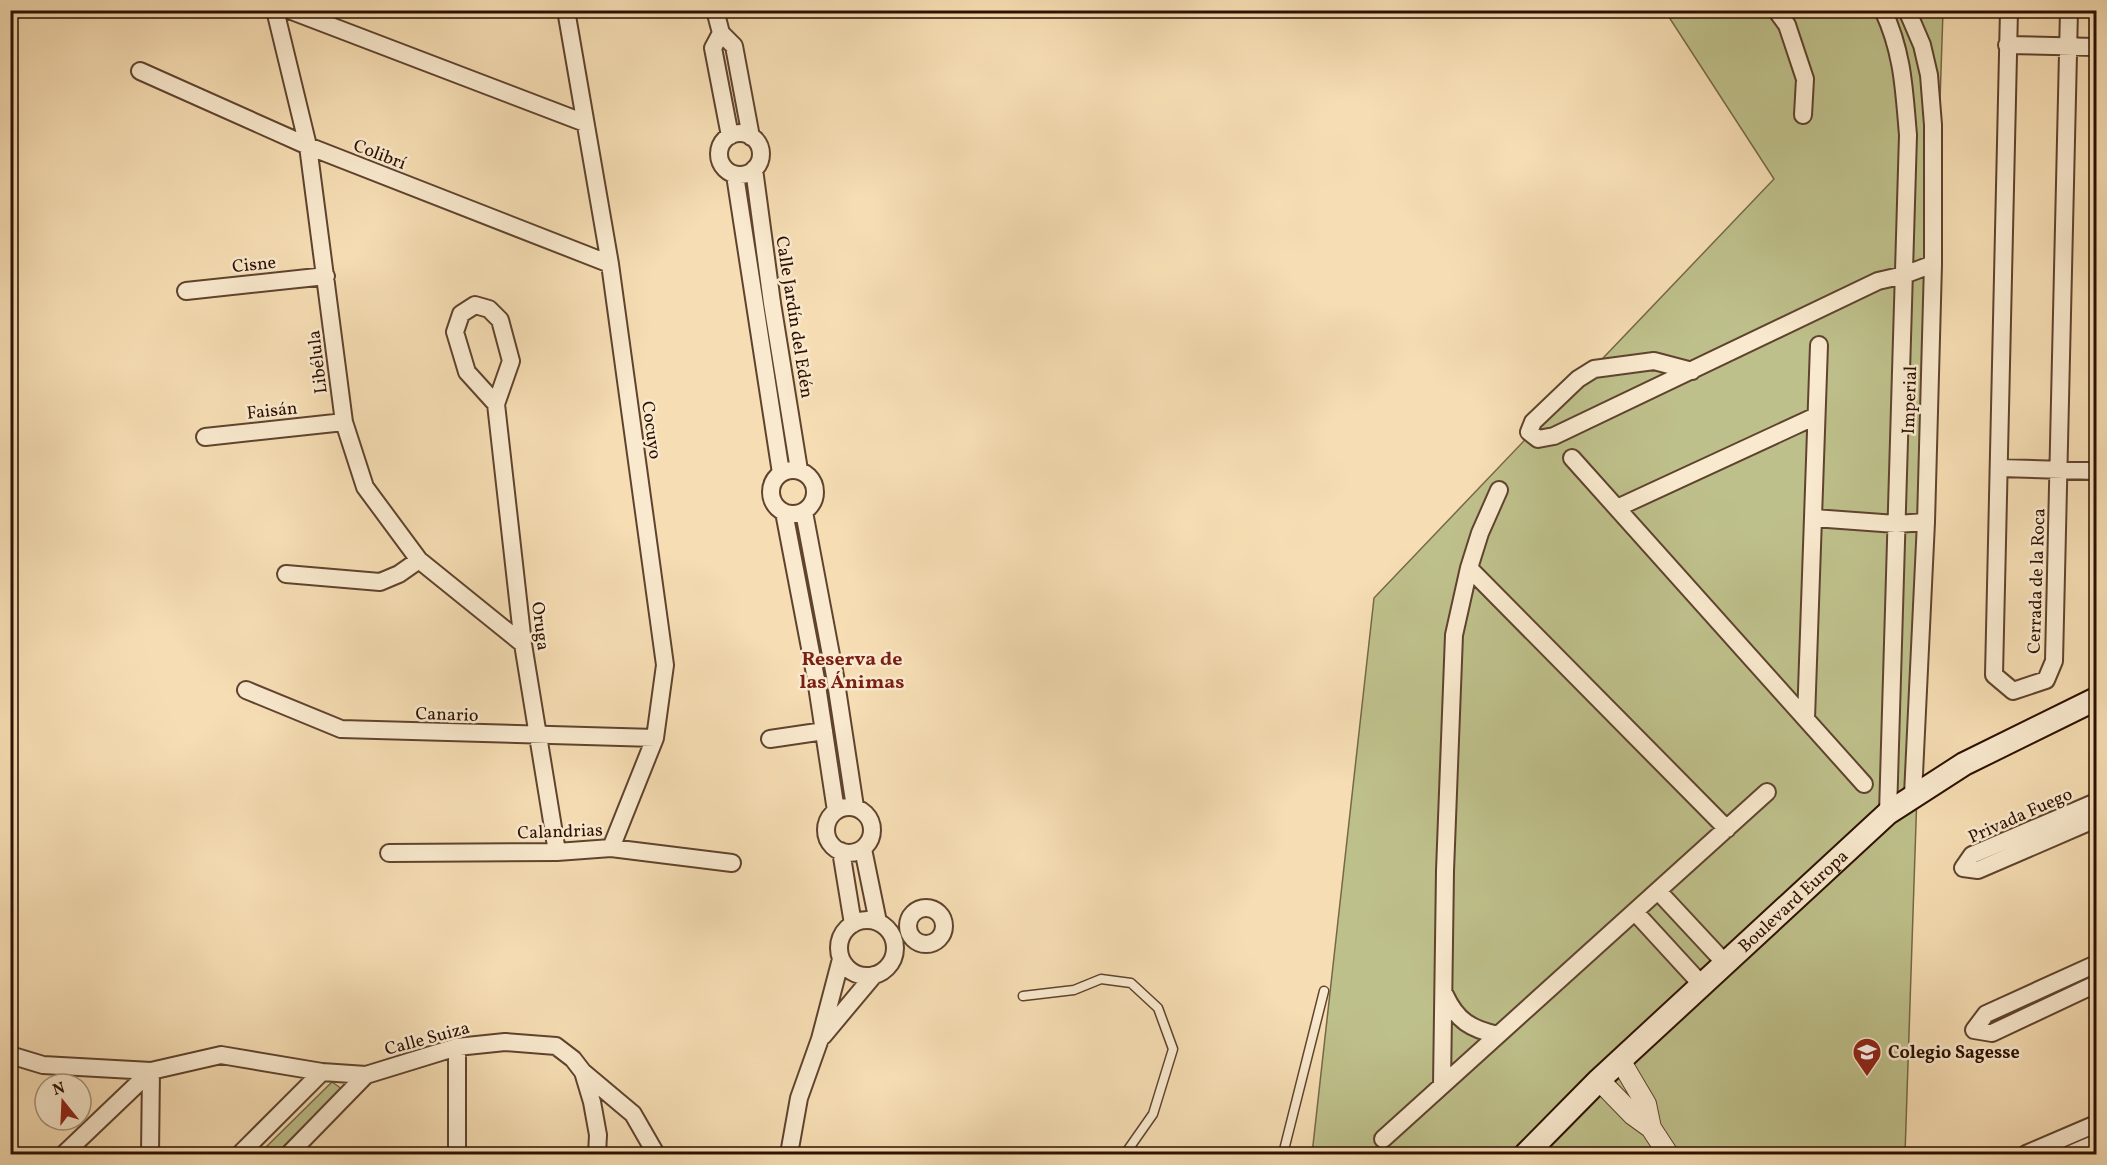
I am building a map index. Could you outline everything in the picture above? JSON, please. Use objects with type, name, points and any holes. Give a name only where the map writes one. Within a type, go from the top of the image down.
[{"type":"main road","name":"Boulevard Europa","points":[[1526,1155],[1620,1060],[1888,813],[1964,764],[2097,699]]},
{"type":"street","name":"Libélula","points":[[275,10],[308,146],[344,422],[365,487],[419,560],[523,644]]},
{"type":"street","points":[[289,10],[585,123]]},
{"type":"street","name":"Cocuyo","points":[[566,10],[610,264],[665,665],[655,738],[611,848]]},
{"type":"street","points":[[715,10],[721,33],[734,46],[751,137]]},
{"type":"street","points":[[1776,10],[1787,25],[1805,79],[1803,115]]},
{"type":"street","points":[[1883,10],[1893,32],[1903,72],[1908,135],[1888,813]]},
{"type":"street","name":"Imperial","points":[[1907,10],[1922,45],[1929,75],[1933,125],[1933,264],[1926,522],[1913,795]]},
{"type":"street","name":"Cerrada de la Roca","points":[[2009,10],[1994,675],[2013,691],[2046,680],[2054,661],[2069,10]]},
{"type":"street","points":[[721,33],[713,48],[730,136]]},
{"type":"street","points":[[2007,45],[2097,47]]},
{"type":"street","name":"Colibrí","points":[[140,71],[308,146],[610,264]]},
{"type":"street","points":[[740,134],[751,137],[760,146],[758,165],[748,173],[735,175],[723,167],[719,154],[720,147],[730,136],[740,134]]},
{"type":"street","name":"Calle Jardín del Edén","points":[[754,170],[772,303],[799,470]]},
{"type":"street","name":"Calle Jardín del Edén","points":[[735,175],[781,473]]},
{"type":"street","points":[[1692,371],[1654,361],[1594,369],[1578,379],[1533,422],[1529,432],[1538,439],[1554,436],[1692,371],[1878,281],[1904,275],[1933,264]]},
{"type":"street","name":"Cisne","points":[[186,291],[326,276]]},
{"type":"street","points":[[754,304],[772,303]]},
{"type":"street","points":[[475,305],[489,309],[500,320],[511,361],[496,404],[467,372],[455,332],[461,314],[475,305]]},
{"type":"street","points":[[1806,719],[1819,345]]},
{"type":"street","name":"Oruga","points":[[496,404],[523,644],[557,852]]},
{"type":"street","points":[[1617,508],[1816,416]]},
{"type":"street","name":"Faisán","points":[[205,437],[344,422]]},
{"type":"street","points":[[1572,458],[1864,784]]},
{"type":"street","points":[[2000,468],[2097,471]]},
{"type":"street","points":[[787,470],[799,470],[806,473],[815,486],[814,500],[804,512],[791,514],[784,512],[774,504],[772,484],[781,473],[787,470]]},
{"type":"street","points":[[1442,1085],[1444,871],[1455,635],[1469,568],[1480,533],[1499,490]]},
{"type":"street","points":[[784,512],[816,679],[836,811]]},
{"type":"street","points":[[804,512],[835,676],[855,807]]},
{"type":"street","points":[[1814,518],[1896,524],[1926,522]]},
{"type":"street","points":[[286,574],[380,582],[399,574],[419,560]]},
{"type":"street","points":[[1469,568],[1727,829]]},
{"type":"street","points":[[816,679],[835,676]]},
{"type":"street","name":"Canario","points":[[246,690],[341,729],[655,738]]},
{"type":"street","points":[[770,739],[824,731]]},
{"type":"street","points":[[1383,1139],[1767,792]]},
{"type":"street","name":"Privada Fuego","points":[[2097,802],[1972,855],[1963,868],[1978,870],[2097,819]]},
{"type":"street","points":[[855,807],[867,815],[872,837],[863,849],[848,853],[830,843],[826,829],[831,816],[836,811],[855,807]]},
{"type":"street","name":"Calandrias","points":[[389,853],[557,852],[611,848],[732,863]]},
{"type":"street","points":[[863,849],[878,922]]},
{"type":"street","points":[[841,851],[853,924]]},
{"type":"street","points":[[1658,891],[1725,963]]},
{"type":"street","points":[[1635,912],[1702,985]]},
{"type":"street","points":[[789,1155],[799,1098],[820,1039],[841,958],[840,940],[844,932],[853,924],[869,920],[878,922],[892,935],[895,943],[893,960],[888,967],[873,975],[820,1039]]},
{"type":"street","points":[[892,935],[908,927]]},
{"type":"street","points":[[841,958],[851,971],[873,975]]},
{"type":"street","points":[[2096,967],[1986,1014],[1974,1030],[1992,1033],[2097,984]]},
{"type":"street","points":[[1444,991],[1451,1008],[1464,1022],[1498,1035]]},
{"type":"street","name":"Calle Suiza","points":[[366,1075],[457,1047],[505,1042],[556,1046],[573,1059],[583,1072],[592,1102],[598,1135],[597,1155]]},
{"type":"street","points":[[457,1047],[457,1155]]},
{"type":"street","points":[[10,1055],[43,1065],[151,1071],[221,1055],[322,1072],[366,1075]]},
{"type":"street","points":[[1620,1060],[1646,1104],[1651,1128],[1668,1155]]},
{"type":"street","points":[[64,1155],[151,1071]]},
{"type":"street","points":[[150,1155],[151,1071]]},
{"type":"street","points":[[240,1155],[322,1072]]},
{"type":"street","points":[[583,1072],[633,1114],[656,1155]]},
{"type":"street","points":[[295,1152],[366,1075]]},
{"type":"street","points":[[1599,1080],[1633,1115],[1651,1128]]},
{"type":"street","points":[[2026,1155],[2058,1148],[2097,1124]]},
{"type":"street","points":[[2070,1155],[2097,1143]]},
{"type":"lane","points":[[1023,996],[1074,990],[1101,979],[1131,983],[1158,1008],[1173,1049],[1153,1114],[1125,1155]]},
{"type":"lane","points":[[1283,1155],[1324,991]]},
{"type":"green space","points":[[1665,11],[1943,11],[1905,1154],[1312,1154],[1374,598],[1774,179]]},
{"type":"green space","points":[[332,1082],[342,1089],[276,1154],[259,1154]]},
{"type":"place","name":"Colegio Sagesse","points":[[1867,1078]]},
{"type":"district","name":"Reserva de las Ánimas","points":[[852,670]]}]
